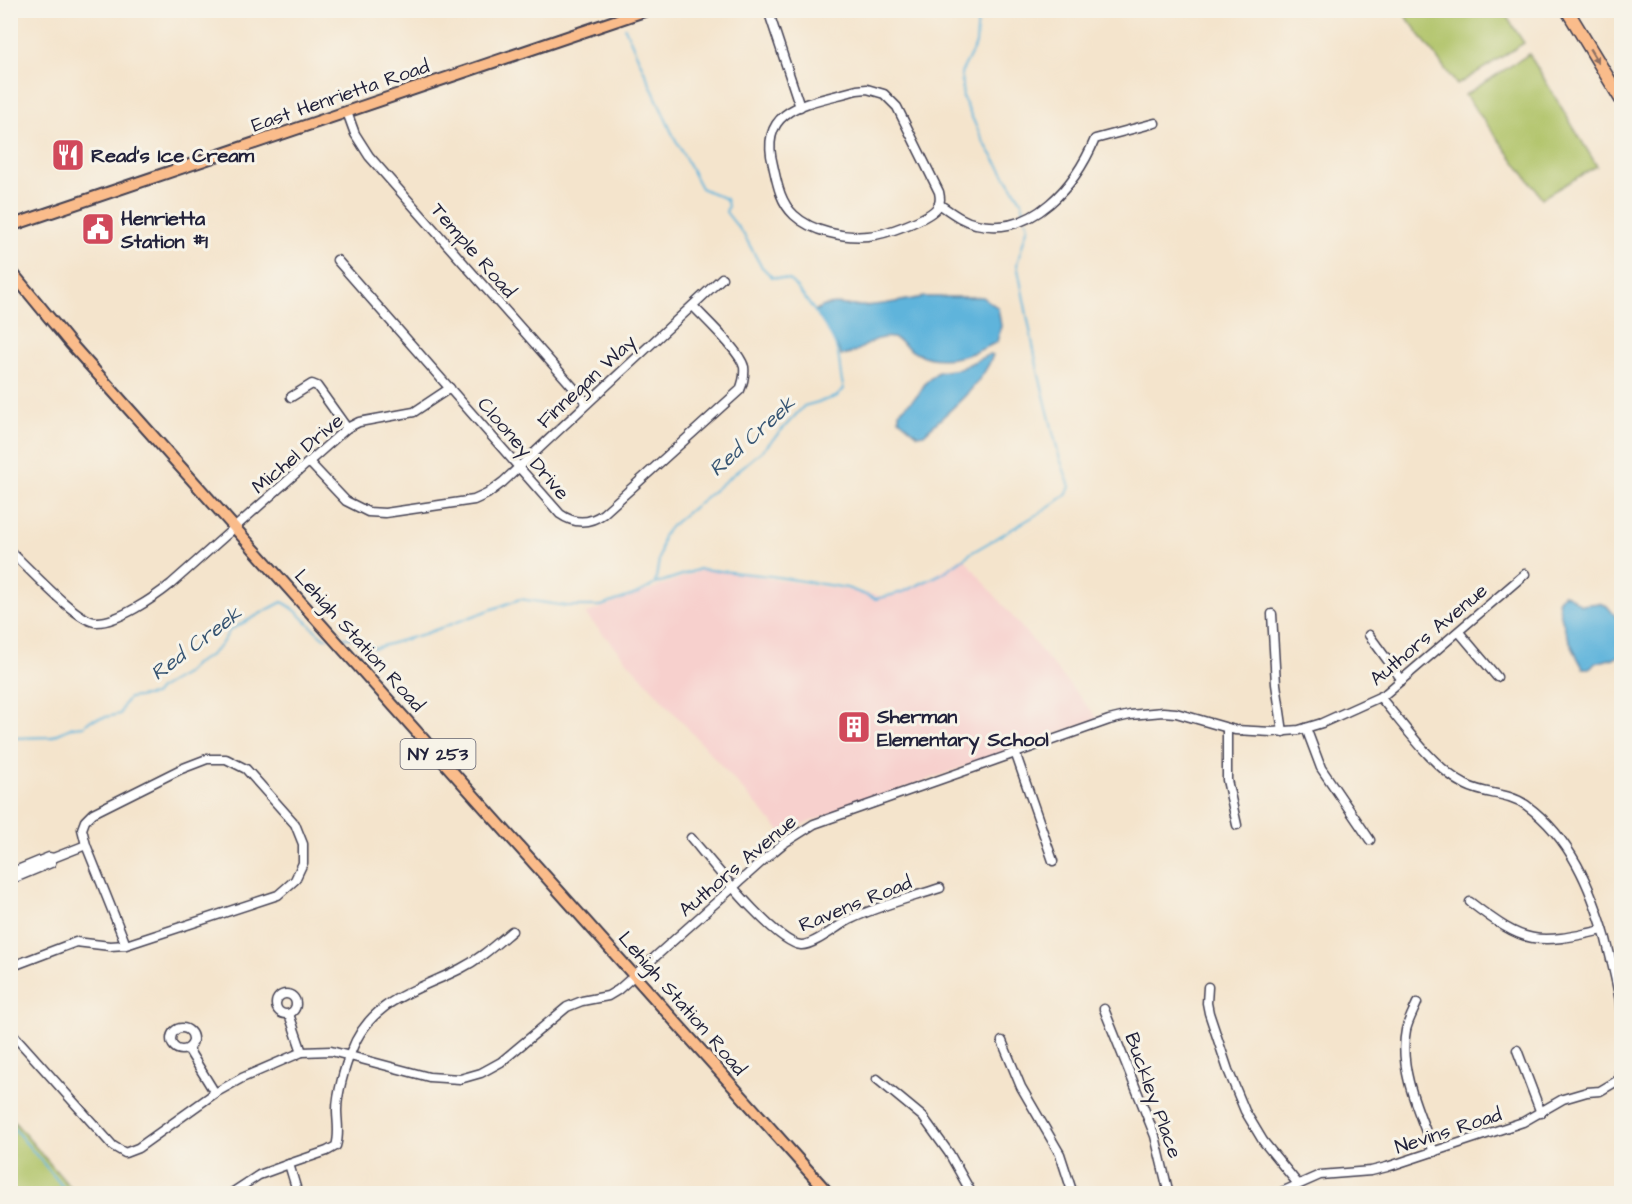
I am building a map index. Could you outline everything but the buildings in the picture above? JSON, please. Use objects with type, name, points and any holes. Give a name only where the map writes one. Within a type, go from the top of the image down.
[{"type":"highway","points":[[1567,10],[1622,101]]},
{"type":"main road","name":"East Henrietta Road","points":[[10,226],[646,11]]},
{"type":"main road","name":"Lehigh Station Road","points":[[10,270],[58,329],[829,1194]]},
{"type":"street","points":[[768,10],[800,107]]},
{"type":"street","points":[[856,90],[875,90],[884,94],[897,107],[939,192],[939,204],[936,209],[921,218],[884,233],[868,236],[833,233],[803,222],[794,215],[783,200],[769,144],[770,135],[778,120],[791,110],[856,90]]},
{"type":"street","name":"Temple Road","points":[[347,112],[358,140],[369,156],[587,403]]},
{"type":"street","points":[[939,204],[975,224],[1002,226],[1027,218],[1060,195],[1073,181],[1095,139],[1155,123]]},
{"type":"street","name":"Clooney Drive","points":[[337,260],[564,517],[574,521],[591,521],[603,514],[736,394],[744,380],[742,363],[693,306]]},
{"type":"street","name":"Finnegan Way","points":[[309,462],[346,501],[360,509],[376,513],[474,500],[495,488],[722,278]]},
{"type":"street","points":[[291,397],[312,384],[317,386],[347,428]]},
{"type":"street","name":"Michel Drive","points":[[10,551],[79,616],[96,622],[115,617],[154,597],[347,428],[359,422],[414,412],[450,388]]},
{"type":"street","name":"Authors Avenue","points":[[302,1052],[331,1051],[429,1077],[452,1080],[471,1077],[501,1062],[567,1007],[613,994],[784,843],[814,824],[1109,720],[1150,712],[1176,713],[1227,728],[1256,731],[1282,732],[1306,728],[1380,697],[1525,574]]},
{"type":"street","points":[[1272,614],[1275,675],[1282,732]]},
{"type":"street","points":[[1459,632],[1497,677]]},
{"type":"street","points":[[1369,635],[1402,680]]},
{"type":"street","points":[[1380,697],[1431,755],[1455,778],[1467,786],[1509,796],[1523,803],[1551,827],[1573,855],[1581,870],[1603,930],[1619,999],[1620,1078]]},
{"type":"street","points":[[1227,728],[1227,780],[1237,825]]},
{"type":"street","points":[[1306,728],[1321,768],[1370,840]]},
{"type":"street","points":[[1015,752],[1053,861]]},
{"type":"street","points":[[10,967],[76,942],[110,946],[126,945],[278,895],[295,880],[303,863],[303,844],[295,824],[246,769],[226,759],[207,759],[181,769],[93,813],[85,821],[82,829],[86,845],[126,945]]},
{"type":"street","points":[[691,838],[734,886]]},
{"type":"street","points":[[10,873],[48,857],[53,858],[86,845]]},
{"type":"street","points":[[10,880],[51,863],[53,858]]},
{"type":"street","name":"Ravens Road","points":[[734,886],[777,932],[787,940],[800,945],[813,942],[849,919],[940,888]]},
{"type":"street","points":[[1470,902],[1506,929],[1533,939],[1565,938],[1603,930]]},
{"type":"street","points":[[230,1194],[259,1175],[336,1146],[337,1108],[349,1055],[361,1030],[376,1012],[398,998],[477,959],[512,931]]},
{"type":"street","points":[[1208,987],[1209,1013],[1228,1070],[1242,1102],[1263,1141],[1298,1184]]},
{"type":"street","points":[[1417,1004],[1406,1032],[1406,1055],[1413,1091],[1434,1152]]},
{"type":"street","name":"Buckley Place","points":[[1104,1009],[1155,1136],[1169,1194]]},
{"type":"street","points":[[10,1031],[113,1146],[121,1152],[134,1151],[215,1093],[242,1078],[302,1052],[289,1014]]},
{"type":"street","points":[[1002,1041],[1021,1088],[1060,1154],[1073,1194]]},
{"type":"street","points":[[188,1049],[215,1093]]},
{"type":"street","points":[[1517,1050],[1541,1113]]},
{"type":"street","name":"Nevins Road","points":[[1277,1194],[1320,1175],[1371,1171],[1523,1122],[1563,1099],[1600,1091],[1620,1078]]},
{"type":"street","points":[[877,1079],[923,1117],[950,1153],[972,1194]]},
{"type":"street","points":[[289,1164],[298,1194]]},
{"type":"shaded area","points":[[963,557],[1098,719],[781,832],[585,614],[705,569],[886,597],[927,580]]},
{"type":"green space","points":[[1402,11],[1503,11],[1524,43],[1457,85]]},
{"type":"green space","points":[[1529,54],[1597,166],[1542,198],[1465,95]]},
{"type":"green space","points":[[11,1118],[75,1193],[11,1193]]},
{"type":"water","points":[[925,297],[983,297],[998,308],[1001,326],[997,342],[968,355],[937,359],[916,353],[896,339],[885,338],[878,339],[855,352],[841,355],[815,311],[833,304],[857,306],[887,304]]},
{"type":"water","points":[[990,354],[993,355],[981,378],[924,434],[918,435],[899,419],[899,412],[938,372],[959,369]]},
{"type":"water","points":[[1563,594],[1581,605],[1599,603],[1607,606],[1621,623],[1621,656],[1596,663],[1589,668],[1583,668],[1562,619],[1558,601]]},
{"type":"waterway","points":[[976,10],[978,16],[976,44],[961,73],[963,98],[983,141],[1022,202],[1025,215]]},
{"type":"waterway","name":"Red Creek","points":[[344,638],[351,638],[375,648],[424,634],[520,599],[566,606],[601,606],[639,593],[655,584],[663,536],[671,526],[764,449],[804,406],[836,397],[844,389],[836,347],[816,312],[790,280],[772,277],[761,266],[744,235],[726,212],[728,206],[726,199],[701,188],[671,131],[625,28]]},
{"type":"waterway","points":[[655,584],[700,569],[771,576],[847,588],[876,599],[903,592],[943,573],[971,553],[1066,495],[1070,487],[1059,456],[1038,371],[1017,264],[1028,226],[1026,220]]},
{"type":"waterway","name":"Red Creek","points":[[10,738],[51,737],[73,727],[84,726],[91,720],[120,714],[129,698],[154,695],[159,689],[185,674],[195,664],[209,656],[220,646],[230,630],[282,602],[293,609],[324,638],[327,638]]},
{"type":"waterway","points":[[10,1124],[64,1188]]},
{"type":"place","name":"Read's Ice Cream","points":[[68,155]]},
{"type":"place","name":"Henrietta Station #1","points":[[98,229]]},
{"type":"place","name":"Sherman Elementary School","points":[[854,727]]}]
